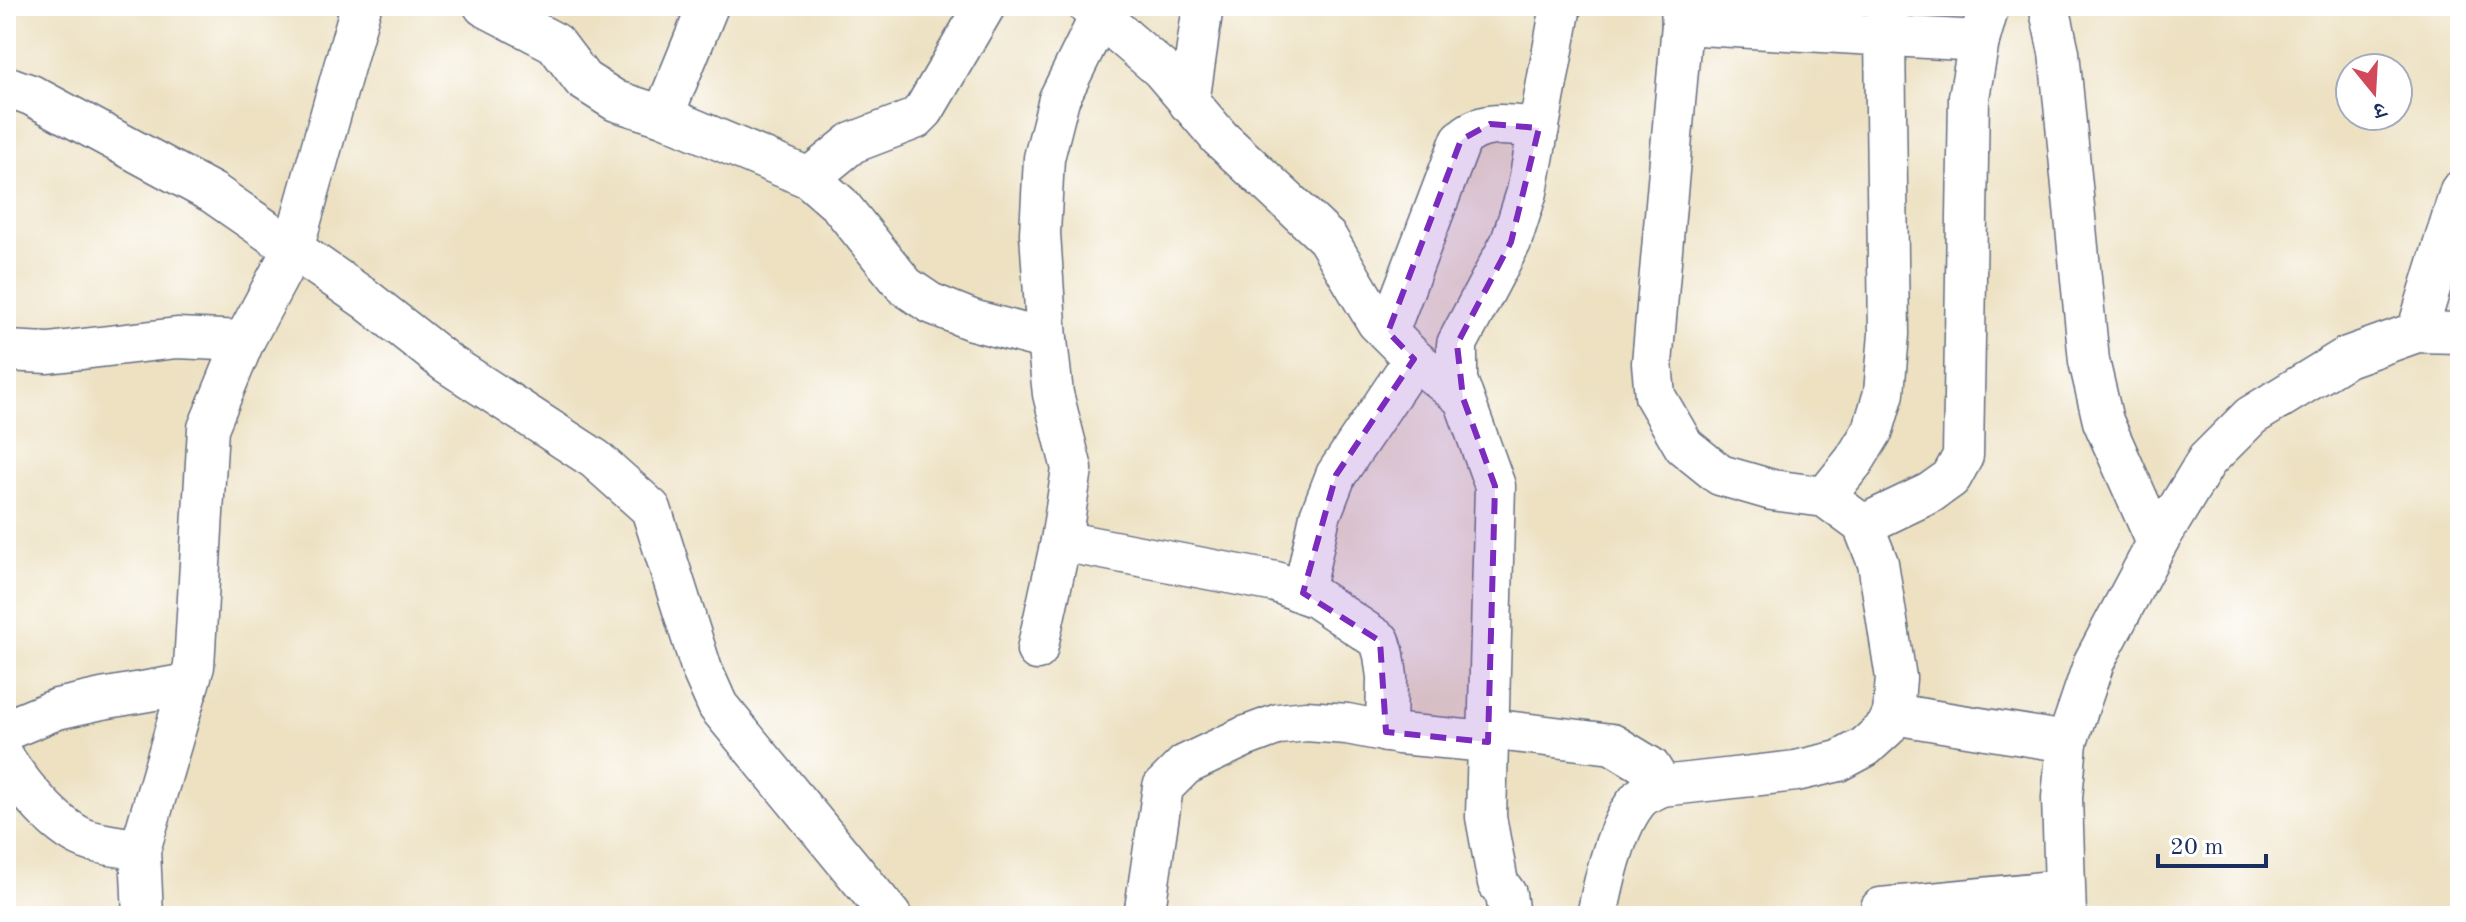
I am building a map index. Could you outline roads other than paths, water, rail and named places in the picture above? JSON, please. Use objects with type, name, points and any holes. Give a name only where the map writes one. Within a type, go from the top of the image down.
[{"type":"street","points":[[143,916],[140,850],[194,666],[208,428],[244,341],[293,249],[361,6]]},
{"type":"street","points":[[484,6],[555,43],[583,80],[616,101],[663,116],[809,178],[840,205],[905,286],[930,303],[972,320],[1047,340]]},
{"type":"street","points":[[663,116],[708,6]]},
{"type":"street","points":[[809,178],[852,143],[915,119],[924,110],[985,6]]},
{"type":"street","points":[[1189,103],[1203,6]]},
{"type":"street","points":[[1509,916],[1506,894],[1498,883],[1486,817],[1495,486],[1457,380],[1457,344],[1511,242],[1527,192],[1561,6]]},
{"type":"street","points":[[2049,6],[2059,52],[2089,361],[2103,421],[2157,543]]},
{"type":"street","points":[[1037,650],[1061,541],[1072,469],[1053,394],[1047,340],[1040,233],[1044,158],[1059,99],[1094,11],[1161,69],[1220,138],[1327,238],[1377,322],[1463,398]]},
{"type":"street","points":[[1597,916],[1613,852],[1629,813],[1642,796],[1662,786],[1796,771],[1839,761],[1865,747],[1886,728],[1893,714],[1896,678],[1878,563],[1863,525],[1825,497],[1772,490],[1720,475],[1684,446],[1655,396],[1652,363],[1682,15],[1984,24],[1969,97],[1963,456],[1951,478],[1930,493],[1863,525]]},
{"type":"street","points":[[1825,497],[1854,461],[1873,430],[1884,393],[1889,334],[1887,21]]},
{"type":"street","points":[[6,86],[31,95],[213,193],[367,300],[447,363],[595,459],[651,509],[702,670],[718,706],[891,916]]},
{"type":"street","points":[[1303,593],[1320,516],[1336,475],[1401,346],[1461,140],[1469,131],[1490,124],[1539,128]]},
{"type":"street","points":[[2417,332],[2460,191]]},
{"type":"street","points":[[1881,908],[2065,903],[2062,798],[2067,742],[2094,662],[2157,543],[2207,460],[2251,416],[2347,357],[2417,332],[2460,333]]},
{"type":"street","points":[[6,351],[48,353],[177,338],[244,341]]},
{"type":"street","points":[[1061,541],[1276,582],[1316,598],[1380,641],[1387,677],[1386,732]]},
{"type":"street","points":[[6,730],[57,709],[188,684]]},
{"type":"street","points":[[1893,714],[2067,742]]},
{"type":"street","points":[[1144,916],[1163,787],[1185,765],[1279,724],[1306,721],[1347,724],[1386,732],[1612,744],[1650,767],[1662,786]]},
{"type":"street","points":[[6,761],[20,782],[62,824],[88,840],[140,850]]}]
